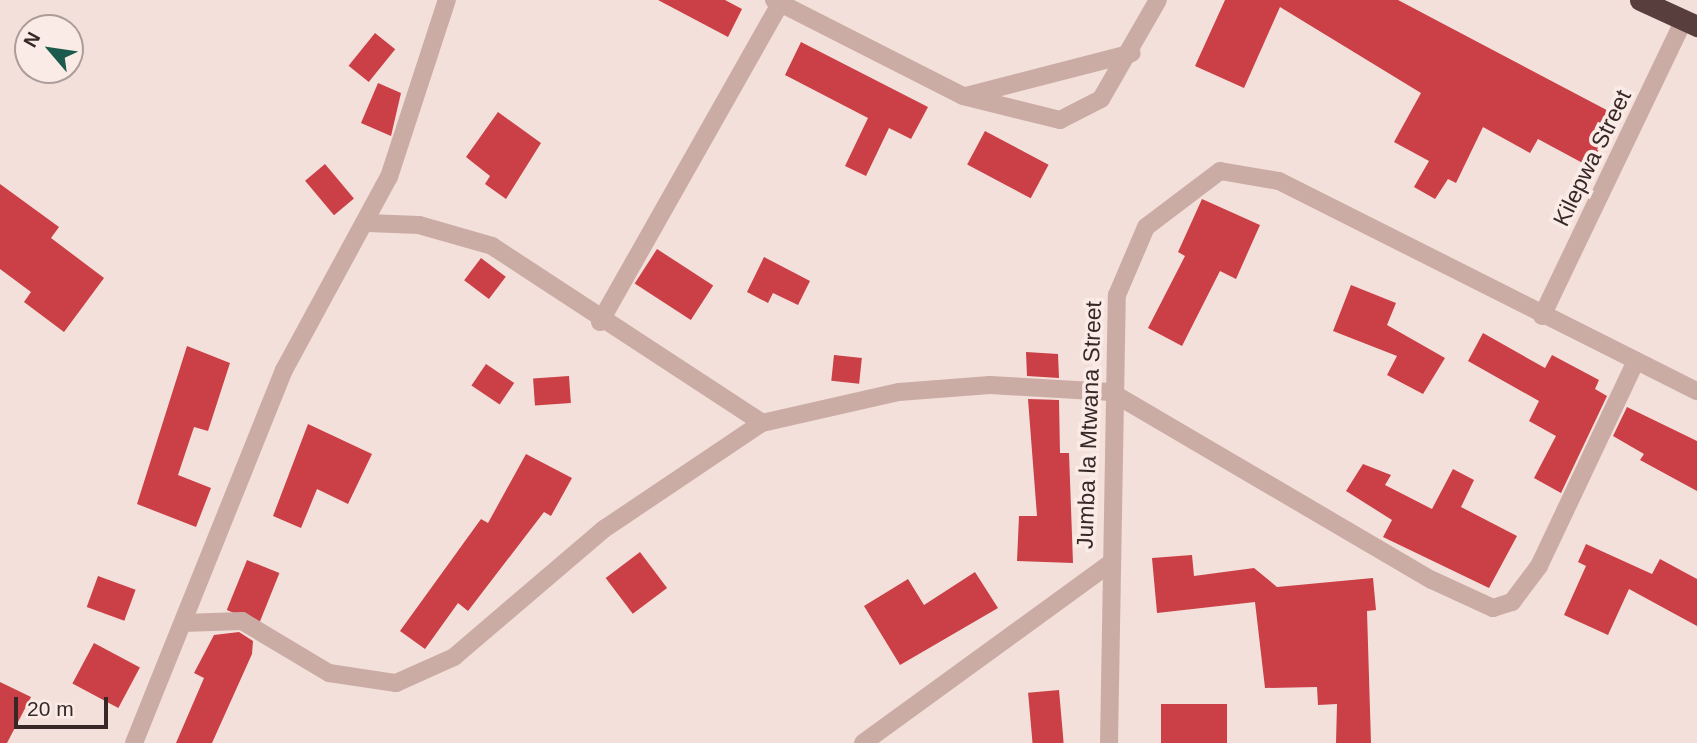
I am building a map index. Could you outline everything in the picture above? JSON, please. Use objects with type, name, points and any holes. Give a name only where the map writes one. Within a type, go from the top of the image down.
[{"type":"highway","points":[[1640,0],[1691,23]]},
{"type":"street","points":[[134,743],[305,324],[369,223],[411,124],[447,0]]},
{"type":"street","points":[[600,322],[777,2],[963,96],[1060,120],[1101,99],[1132,53],[1158,0]]},
{"type":"street","name":"Kilepwa Street","points":[[1542,316],[1691,23]]},
{"type":"street","points":[[963,96],[1132,53]]},
{"type":"street","name":"Jumba la Mtwana Street","points":[[1109,743],[1111,392],[1117,295],[1146,227],[1220,171],[1279,181],[1542,316],[1697,391]]},
{"type":"street","points":[[369,223],[464,234],[517,261],[600,322],[762,423]]},
{"type":"street","points":[[183,623],[242,621],[329,673],[396,683],[454,657],[604,529],[762,423],[899,392],[990,385],[1111,392],[1432,580],[1493,608],[1512,602],[1539,566],[1636,361]]},
{"type":"street","points":[[863,743],[1109,564]]},
{"type":"building","points":[[658,0],[725,0],[742,9],[728,37]]},
{"type":"building","points":[[1225,0],[1398,0],[1618,116],[1590,167],[1538,139],[1530,153],[1483,127],[1456,183],[1448,179],[1435,199],[1414,187],[1429,161],[1394,142],[1421,93],[1280,7],[1244,88],[1195,66]]},
{"type":"building","points":[[375,33],[395,49],[369,82],[349,66]]},
{"type":"building","points":[[801,42],[928,107],[911,139],[889,128],[866,176],[845,166],[868,118],[785,75]]},
{"type":"building","points":[[378,83],[401,93],[391,136],[361,123]]},
{"type":"building","points":[[498,112],[541,143],[506,199],[485,184],[490,176],[466,157]]},
{"type":"building","points":[[985,131],[1049,165],[1031,198],[967,165]]},
{"type":"building","points":[[325,164],[354,198],[334,215],[305,181]]},
{"type":"building","points":[[0,184],[59,227],[51,238],[104,278],[64,332],[24,302],[31,292],[0,269]]},
{"type":"building","points":[[1202,199],[1260,225],[1236,279],[1220,271],[1182,346],[1148,328],[1185,256],[1178,252]]},
{"type":"building","points":[[657,249],[713,285],[691,320],[635,283]]},
{"type":"building","points":[[764,257],[810,281],[798,305],[773,293],[768,303],[747,292]]},
{"type":"building","points":[[481,258],[506,277],[489,299],[464,280]]},
{"type":"building","points":[[1351,285],[1396,303],[1387,325],[1445,358],[1423,394],[1387,375],[1397,356],[1333,331]]},
{"type":"building","points":[[1483,333],[1545,368],[1552,355],[1599,380],[1595,389],[1607,396],[1561,493],[1534,478],[1556,436],[1529,421],[1539,401],[1468,361]]},
{"type":"building","points":[[187,346],[230,363],[208,431],[194,427],[178,475],[211,488],[196,527],[137,504]]},
{"type":"building","points":[[1026,352],[1058,354],[1059,378],[1027,376]]},
{"type":"building","points":[[834,355],[862,358],[859,384],[831,381]]},
{"type":"building","points":[[486,364],[514,383],[500,405],[471,386]]},
{"type":"building","points":[[569,376],[571,403],[535,405],[533,379]]},
{"type":"building","points":[[1028,399],[1059,400],[1060,453],[1069,453],[1073,563],[1017,561],[1019,516],[1037,516]]},
{"type":"building","points":[[1627,407],[1697,441],[1697,491],[1640,460],[1644,454],[1613,436]]},
{"type":"building","points":[[308,424],[372,454],[348,504],[317,489],[301,528],[273,516]]},
{"type":"building","points":[[526,454],[572,478],[551,516],[544,512],[468,611],[458,603],[425,649],[400,631],[481,519],[488,523]]},
{"type":"building","points":[[1363,464],[1391,475],[1385,485],[1432,509],[1453,469],[1474,480],[1461,507],[1517,536],[1489,588],[1383,537],[1392,520],[1346,491]]},
{"type":"building","points":[[1586,544],[1652,574],[1660,559],[1697,579],[1697,626],[1629,589],[1608,635],[1564,615],[1586,566],[1578,562]]},
{"type":"building","points":[[640,552],[667,588],[633,614],[606,578]]},
{"type":"building","points":[[1192,555],[1194,576],[1254,568],[1277,587],[1373,578],[1376,610],[1367,611],[1371,743],[1336,743],[1337,704],[1318,705],[1317,687],[1265,688],[1255,602],[1157,613],[1152,558]]},
{"type":"building","points":[[247,560],[279,573],[259,623],[227,610]]},
{"type":"building","points":[[975,572],[998,608],[900,665],[864,606],[908,579],[924,605]]},
{"type":"building","points":[[98,576],[136,590],[124,621],[87,607]]},
{"type":"building","points":[[239,632],[253,641],[252,654],[212,743],[176,743],[204,678],[194,673],[214,635]]},
{"type":"building","points":[[94,643],[140,667],[118,708],[72,684]]},
{"type":"building","points":[[0,682],[31,697],[7,743],[0,743]]},
{"type":"building","points":[[1059,690],[1064,743],[1033,743],[1028,693]]},
{"type":"building","points":[[1161,704],[1227,704],[1227,743],[1161,743]]}]
